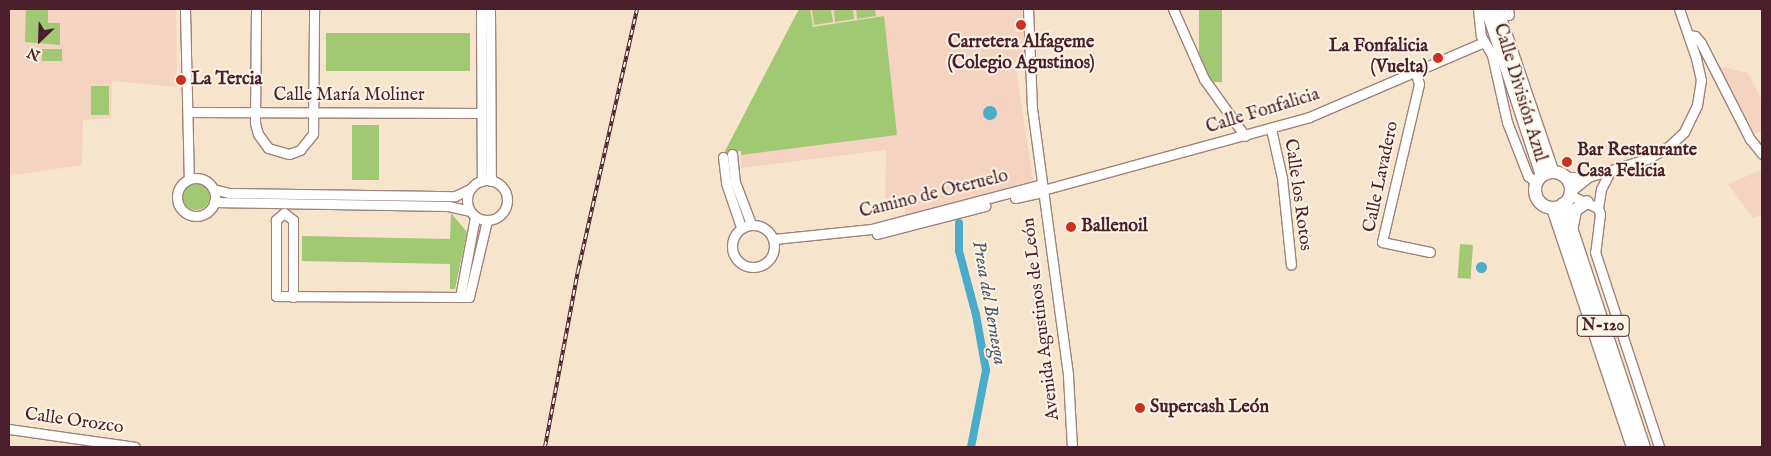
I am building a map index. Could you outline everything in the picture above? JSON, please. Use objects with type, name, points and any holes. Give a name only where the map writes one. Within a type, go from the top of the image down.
[{"type":"highway","name":"N-120","points":[[1487,9],[1543,176]]},
{"type":"highway","name":"N-120","points":[[1505,11],[1543,176],[1537,199],[1564,200]]},
{"type":"highway","points":[[1543,176],[1566,177]]},
{"type":"highway","name":"N-120","points":[[1566,177],[1564,200],[1572,233],[1644,447]]},
{"type":"highway","name":"N-120","points":[[1564,200],[1633,447]]},
{"type":"highway","points":[[1572,233],[1575,210],[1592,205]]},
{"type":"street","points":[[186,9],[189,179]]},
{"type":"street","points":[[256,9],[255,123],[262,142],[278,153],[288,154],[308,142],[313,134],[314,9]]},
{"type":"street","points":[[481,9],[482,181]]},
{"type":"street","points":[[490,9],[491,181]]},
{"type":"street","name":"Avenida Agustinos de León","points":[[1028,9],[1030,92],[1068,376],[1072,447]]},
{"type":"street","points":[[1173,9],[1204,79],[1245,136]]},
{"type":"street","name":"Calle División Azul","points":[[1478,9],[1484,42],[1492,55],[1507,122],[1528,176],[1543,176]]},
{"type":"street","points":[[1566,177],[1588,177],[1658,154],[1676,140],[1690,124],[1697,105],[1701,80],[1679,9]]},
{"type":"street","points":[[1688,34],[1695,36],[1701,43],[1750,139],[1762,154]]},
{"type":"street","name":"Calle Fonfalicia","points":[[1043,189],[1309,118],[1416,74],[1484,42]]},
{"type":"street","name":"Calle Lavadero","points":[[1416,74],[1419,84],[1382,242],[1430,252]]},
{"type":"street","name":"Calle María Moliner","points":[[188,112],[481,113]]},
{"type":"street","name":"Calle los Rotos","points":[[1271,129],[1282,178],[1291,265]]},
{"type":"street","points":[[741,227],[726,183],[728,156],[735,182],[751,224]]},
{"type":"street","points":[[1592,205],[1610,171]]},
{"type":"street","points":[[1564,200],[1588,177]]},
{"type":"street","points":[[213,189],[214,202],[208,211],[198,216],[182,210],[177,195],[181,185],[189,179],[203,179],[213,189],[229,193],[455,196],[482,181],[491,181],[505,193],[506,206],[499,216],[487,220],[448,206],[214,202]]},
{"type":"street","points":[[460,297],[472,214],[466,200],[470,189]]},
{"type":"street","name":"Camino de Oteruelo","points":[[774,242],[871,229],[1043,189]]},
{"type":"street","points":[[1564,200],[1592,205]]},
{"type":"street","points":[[1592,205],[1600,222],[1595,252],[1659,447]]},
{"type":"street","points":[[293,296],[293,220],[284,213],[276,220],[276,296],[469,297],[487,220]]},
{"type":"street","points":[[751,224],[760,225],[774,242],[773,253],[761,266],[743,265],[732,251],[732,242],[741,227],[751,224]]},
{"type":"street","name":"Calle Orozco","points":[[9,429],[136,447]]},
{"type":"shaded area","points":[[9,9],[176,9],[177,87],[112,81],[111,118],[83,120],[82,165],[9,176]]},
{"type":"shaded area","points":[[799,9],[1022,9],[1025,61],[1015,62],[1033,181],[905,216],[905,209],[885,211],[886,150],[741,168],[741,151],[724,153]]},
{"type":"shaded area","points":[[1719,66],[1748,73],[1762,101],[1762,130],[1755,134]]},
{"type":"shaded area","points":[[1762,170],[1762,214],[1753,218],[1728,184]]},
{"type":"green space","points":[[26,9],[48,9],[48,23],[60,23],[60,45],[25,42]]},
{"type":"green space","points":[[799,9],[810,9],[813,27],[884,16],[897,135],[741,155],[741,151],[724,153]]},
{"type":"green space","points":[[812,9],[831,9],[833,22],[814,25]]},
{"type":"green space","points":[[834,9],[853,9],[854,19],[835,22]]},
{"type":"green space","points":[[856,9],[875,9],[876,16],[857,19]]},
{"type":"green space","points":[[1199,9],[1222,9],[1222,82],[1199,82]]},
{"type":"green space","points":[[326,33],[470,33],[470,71],[326,71]]},
{"type":"green space","points":[[42,49],[62,49],[62,61],[42,61]]},
{"type":"green space","points":[[91,86],[109,86],[109,115],[91,115]]},
{"type":"green space","points":[[352,125],[379,125],[379,180],[352,180]]},
{"type":"green space","points":[[196,182],[206,186],[210,196],[206,206],[196,210],[186,206],[182,196],[186,186]]},
{"type":"green space","points":[[451,213],[467,232],[455,289],[450,289],[450,264],[302,261],[302,236],[450,239]]},
{"type":"green space","points":[[1460,244],[1473,245],[1471,279],[1458,278]]},
{"type":"water","points":[[990,106],[995,108],[997,113],[995,118],[990,120],[985,118],[983,113],[985,108]]},
{"type":"water","points":[[1481,261],[1487,267],[1481,273],[1475,267]]},
{"type":"waterway","name":"Presa del Bernesga","points":[[959,223],[959,251],[976,315],[986,370],[971,447]]},
{"type":"railway","points":[[545,447],[578,271],[637,9]]},
{"type":"place","name":"Carretera Alfageme (Colegio Agustinos)","points":[[1021,25]]},
{"type":"place","name":"La Fonfalicia (Vuelta)","points":[[1438,58]]},
{"type":"place","name":"La Tercia","points":[[181,80]]},
{"type":"place","name":"Bar Restaurante Casa Felicia","points":[[1567,162]]},
{"type":"place","name":"Ballenoil","points":[[1071,227]]},
{"type":"place","name":"Supercash León","points":[[1140,408]]}]
